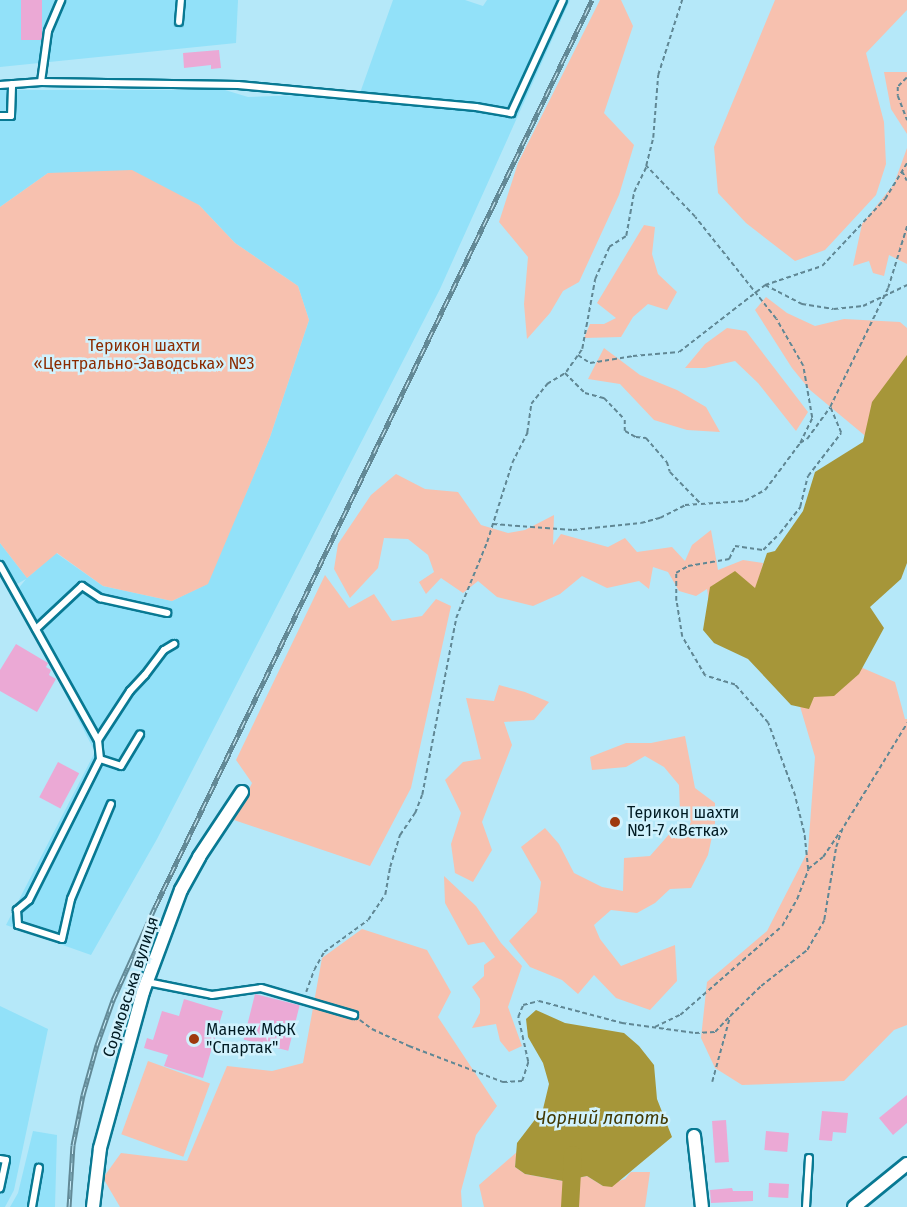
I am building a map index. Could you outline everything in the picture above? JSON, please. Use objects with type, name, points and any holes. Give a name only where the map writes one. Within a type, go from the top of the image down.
[{"type":"street","name":"Сормовська вулиця","points":[[93,1207],[100,1148],[147,982],[181,890],[199,857],[242,792]]},
{"type":"street","points":[[694,1136],[702,1207]]},
{"type":"street","points":[[854,1207],[907,1164]]},
{"type":"lane","points":[[41,82],[48,32],[61,0]]},
{"type":"lane","points":[[179,22],[181,0]]},
{"type":"lane","points":[[0,85],[41,82],[238,85],[476,107],[512,113],[563,0]]},
{"type":"lane","points":[[0,116],[11,116],[12,84]]},
{"type":"lane","points":[[0,565],[98,740],[100,759],[29,900],[17,910],[18,925],[62,939],[71,899],[111,804]]},
{"type":"lane","points":[[36,629],[82,586],[100,598],[167,614]]},
{"type":"lane","points":[[98,740],[130,691],[146,675],[164,650],[174,644]]},
{"type":"lane","points":[[100,759],[121,766],[140,734]]},
{"type":"lane","points":[[147,982],[212,995],[261,988],[302,998],[354,1015]]},
{"type":"lane","points":[[806,1207],[809,1158]]},
{"type":"lane","points":[[0,1159],[6,1160],[0,1188]]},
{"type":"lane","points":[[32,1207],[39,1168]]},
{"type":"path","points":[[302,998],[324,952],[368,920],[385,895],[390,867],[400,835],[415,813],[422,795],[456,618],[493,524],[512,463],[527,433],[531,404],[547,384],[566,373],[582,349],[595,279],[609,247],[626,236],[634,192],[646,166],[653,138],[658,75],[682,0]]},
{"type":"path","points":[[907,78],[898,87],[898,96],[907,120]]},
{"type":"path","points":[[578,355],[590,363],[679,352],[765,285],[822,266],[885,199],[907,163]]},
{"type":"path","points":[[493,524],[573,530],[660,518],[685,505],[745,501],[765,490],[800,443],[812,418],[803,366],[776,319],[695,217],[646,166]]},
{"type":"path","points":[[901,171],[907,181]]},
{"type":"path","points":[[800,443],[807,439],[830,407],[885,296],[907,226]]},
{"type":"path","points":[[765,285],[802,304],[834,309],[863,306],[907,285]]},
{"type":"path","points":[[566,373],[585,393],[604,398],[626,420],[624,431],[636,437],[646,438],[668,462],[670,472],[700,504]]},
{"type":"path","points":[[808,870],[804,833],[795,796],[768,723],[735,685],[705,676],[682,637],[676,601],[676,573],[688,566],[729,559],[735,546],[763,550],[780,533],[800,507],[808,476],[840,433],[830,407]]},
{"type":"path","points":[[655,1027],[680,1015],[782,926],[797,899],[808,870],[822,857],[843,827],[907,723]]},
{"type":"path","points":[[354,1015],[372,1029],[502,1082],[522,1081],[528,1062],[518,1017],[523,1005],[539,1001],[622,1023],[695,1033],[715,1032],[761,986],[807,950],[824,920],[836,847],[843,827]]},
{"type":"path","points":[[712,1082],[730,1016]]},
{"type":"shaded area","points":[[0,0],[238,0],[236,43],[0,67]]},
{"type":"shaded area","points":[[393,0],[465,0],[483,6],[487,0],[570,0],[440,289],[157,839],[91,955],[6,925],[95,752],[14,594],[26,579],[8,589],[0,573],[0,543],[27,578],[56,553],[103,586],[172,601],[207,584],[270,437],[309,320],[298,286],[235,243],[199,205],[48,173],[0,207],[0,90],[225,90],[248,97],[360,93]]},
{"type":"shaded area","points":[[0,1006],[48,1029],[14,1190],[5,1207],[0,1207]]},
{"type":"shaded area","points":[[33,1131],[57,1135],[55,1207],[10,1207],[18,1193]]},
{"type":"green space","points":[[600,0],[621,0],[633,26],[604,113],[634,145],[619,195],[579,282],[563,291],[550,313],[527,339],[524,304],[528,257],[499,222],[518,163]]},
{"type":"green space","points":[[775,0],[907,0],[907,10],[866,53],[884,122],[886,164],[876,195],[825,250],[795,261],[746,223],[718,193],[714,147]]},
{"type":"green space","points":[[884,72],[907,72],[907,134],[891,109]]},
{"type":"green space","points":[[907,148],[907,264],[889,255],[884,276],[873,273],[869,261],[853,266],[862,224],[894,184]]},
{"type":"green space","name":"Терикон шахти «Центрально-Заводська» №3","points":[[132,170],[199,205],[235,243],[298,286],[309,320],[270,437],[208,584],[172,601],[103,586],[57,553],[27,578],[0,543],[0,207],[48,173]]},
{"type":"green space","points":[[644,225],[655,227],[652,254],[658,274],[677,292],[667,310],[648,304],[633,317],[621,337],[584,338],[590,324],[604,324],[616,318],[597,303]]},
{"type":"green space","points":[[766,297],[787,313],[815,326],[844,319],[900,322],[907,328],[907,515],[881,449],[810,390],[792,368],[755,310]]},
{"type":"green space","points":[[727,328],[746,331],[808,412],[796,431],[758,383],[735,361],[705,368],[685,368],[705,344]]},
{"type":"green space","points":[[604,348],[640,375],[677,390],[706,407],[720,432],[687,430],[654,420],[620,384],[588,379]]},
{"type":"green space","points":[[396,474],[425,489],[458,492],[481,525],[508,533],[525,530],[554,515],[553,545],[561,534],[608,547],[625,538],[637,552],[672,547],[685,561],[692,545],[711,530],[718,570],[743,560],[763,563],[757,595],[710,608],[707,589],[696,596],[679,591],[668,572],[653,567],[649,589],[639,581],[607,588],[582,576],[560,594],[533,606],[497,597],[478,581],[463,593],[441,578],[426,594],[419,582],[434,572],[428,555],[408,539],[384,538],[378,568],[350,598],[334,569],[338,544],[371,495]]},
{"type":"green space","points":[[325,575],[349,608],[374,594],[392,621],[422,616],[436,599],[451,606],[411,788],[370,866],[234,820],[252,783],[236,760]]},
{"type":"green space","points":[[828,653],[895,682],[905,719],[907,719],[907,1025],[894,1030],[844,1081],[742,1085],[715,1068],[701,1038],[707,982],[767,931],[808,851],[815,757],[799,703]]},
{"type":"green space","points":[[499,685],[549,702],[534,720],[504,722],[512,745],[482,822],[492,850],[473,882],[455,873],[451,844],[461,813],[445,780],[463,762],[481,759],[466,698],[494,701]]},
{"type":"green space","points":[[685,736],[695,788],[715,803],[715,823],[708,855],[691,888],[670,889],[655,903],[637,913],[611,910],[594,925],[600,939],[621,966],[675,945],[677,981],[650,1010],[616,998],[594,975],[578,994],[562,980],[530,967],[509,941],[537,912],[541,882],[521,847],[545,828],[559,844],[574,873],[602,887],[623,891],[624,858],[650,856],[672,831],[686,837],[691,821],[680,812],[679,785],[664,767],[645,756],[626,767],[592,770],[590,757],[626,743],[651,743]]},
{"type":"green space","points":[[444,876],[476,906],[501,943],[522,966],[508,1007],[522,1046],[509,1052],[500,1041],[496,1024],[472,1028],[480,1013],[480,999],[472,987],[484,976],[484,965],[495,957],[484,942],[468,945],[445,903]]},
{"type":"green space","points":[[362,929],[427,950],[451,992],[438,1017],[497,1106],[476,1135],[461,1191],[462,1207],[120,1207],[103,1178],[121,1153],[187,1161],[227,1066],[272,1071],[303,1063],[322,958]]},
{"type":"green space","points":[[148,1061],[210,1084],[183,1157],[121,1134]]},
{"type":"green space","points":[[517,1152],[515,1167],[525,1174],[563,1181],[587,1176],[603,1186],[625,1179],[631,1172],[650,1172],[645,1207],[484,1207],[479,1185]]},
{"type":"water","points":[[907,355],[907,563],[901,579],[870,607],[884,628],[859,674],[834,696],[814,697],[809,709],[791,705],[748,659],[714,643],[703,630],[710,587],[735,571],[755,588],[767,553],[775,551],[803,511],[815,472],[863,442],[872,402]]},
{"type":"water","name":"Чорний лапоть","points":[[536,1010],[565,1023],[624,1033],[639,1046],[654,1065],[657,1099],[672,1137],[612,1187],[603,1186],[587,1176],[563,1181],[525,1174],[515,1167],[517,1143],[543,1109],[549,1084],[543,1063],[528,1037],[526,1019]]},
{"type":"building","points":[[21,0],[42,0],[42,40],[21,40]]},
{"type":"building","points":[[219,50],[221,68],[211,69],[211,65],[184,68],[183,53]]},
{"type":"building","points":[[16,644],[48,663],[46,667],[51,670],[49,675],[56,679],[37,712],[0,691],[0,670]]},
{"type":"building","points":[[58,762],[79,773],[60,809],[39,797]]},
{"type":"building","points":[[255,994],[300,1005],[288,1051],[244,1040]]},
{"type":"building","name":"Манеж МФК \"Спартак\"","points":[[184,999],[223,1011],[203,1078],[164,1066],[168,1055],[144,1048],[147,1038],[153,1040],[162,1011],[179,1016]]},
{"type":"building","points":[[907,1095],[907,1123],[893,1135],[879,1118]]},
{"type":"building","points":[[822,1111],[848,1113],[846,1133],[833,1132],[832,1141],[819,1140]]},
{"type":"building","points":[[726,1120],[729,1162],[715,1163],[712,1121]]},
{"type":"building","points":[[766,1131],[789,1133],[787,1152],[764,1150]]},
{"type":"building","points":[[769,1183],[789,1184],[788,1198],[768,1197]]},
{"type":"building","points":[[732,1188],[733,1191],[753,1191],[753,1201],[711,1203],[710,1190]]},
{"type":"waterway","points":[[570,1207],[573,1155]]},
{"type":"railway","points":[[69,1207],[73,1145],[83,1095],[113,1000],[155,907],[592,0]]},
{"type":"place","name":"Терикон шахти №1-7 «Вєтка»","points":[[615,822]]},
{"type":"place","name":"Манеж МФК \"Спартак\"","points":[[194,1039]]}]
